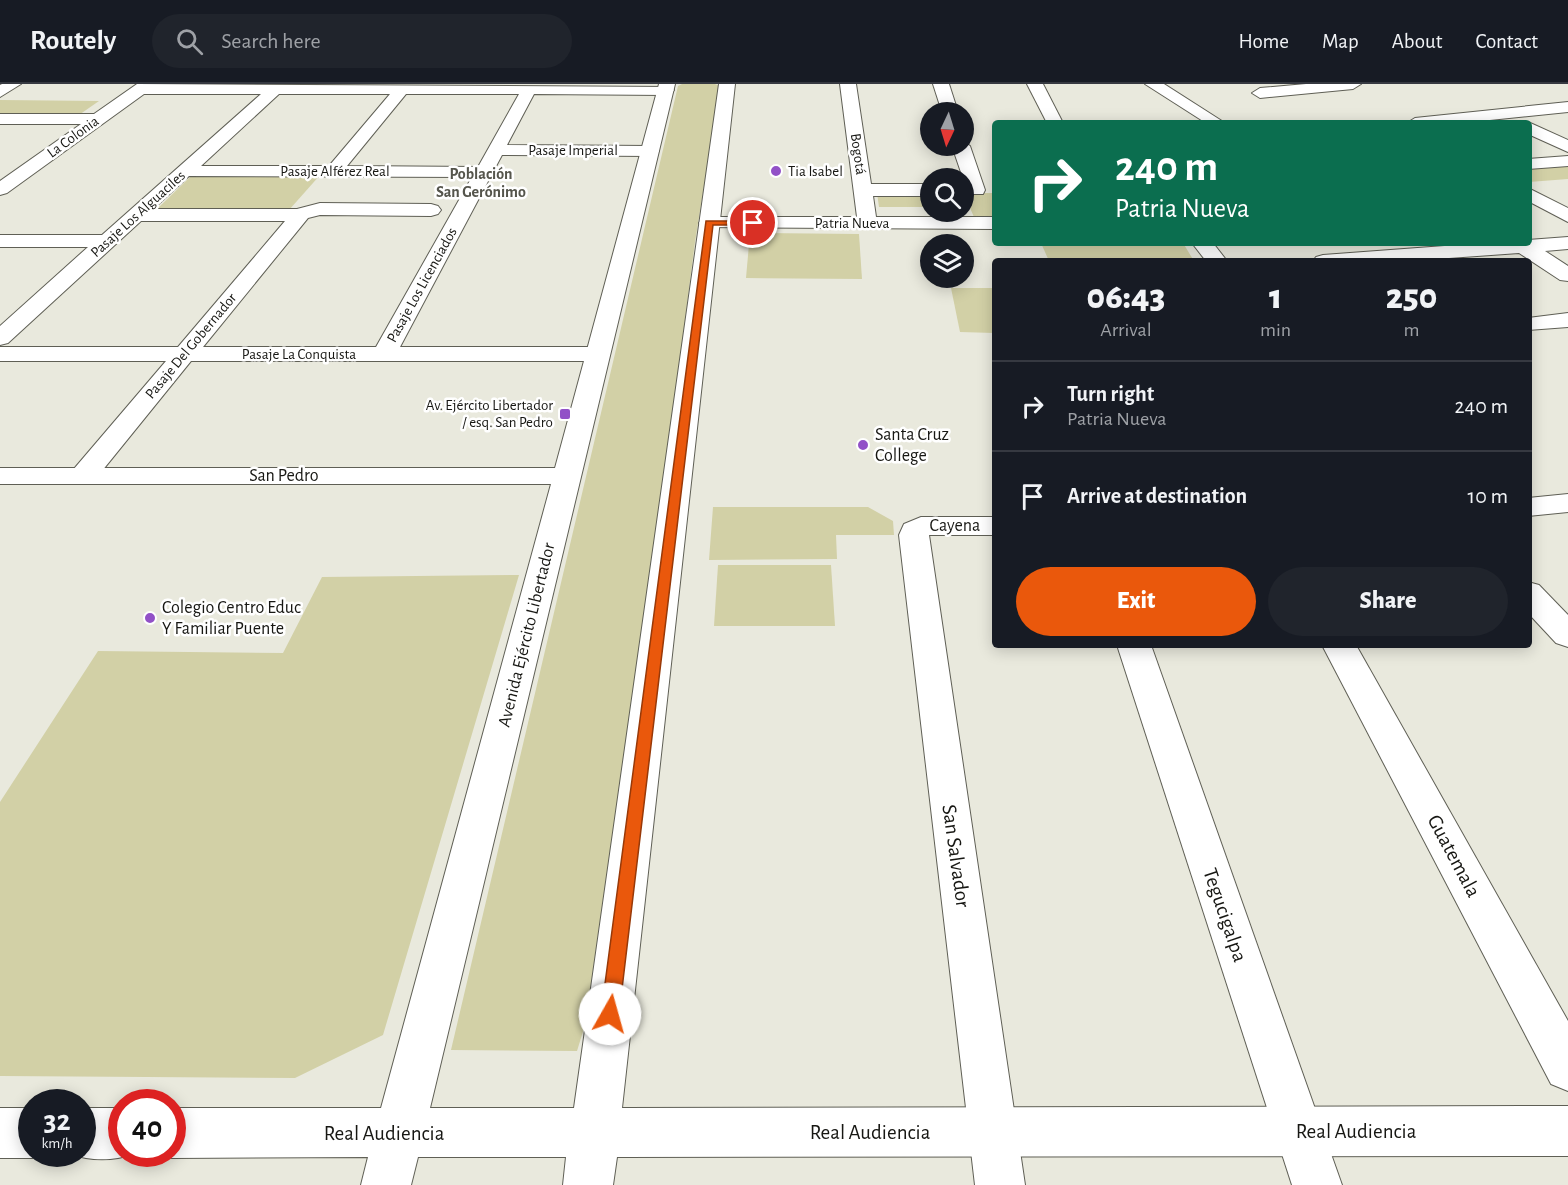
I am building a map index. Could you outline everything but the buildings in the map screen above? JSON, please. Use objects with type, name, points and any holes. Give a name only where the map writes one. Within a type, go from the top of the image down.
[{"type":"street","points":[[0,92],[13,84]]},
{"type":"street","points":[[588,1185],[727,84]]},
{"type":"street","name":"Bogotá","points":[[848,84],[867,223]]},
{"type":"street","points":[[941,84],[947,102]]},
{"type":"street","points":[[1035,84],[1053,120]]},
{"type":"street","points":[[1153,84],[1212,120]]},
{"type":"street","points":[[1268,89],[1353,84]]},
{"type":"street","points":[[143,87],[402,90],[453,87],[529,90],[666,87]]},
{"type":"street","name":"La Colonia","points":[[0,189],[143,87]]},
{"type":"street","name":"Avenida Ejército Libertador","points":[[386,1185],[666,87]]},
{"type":"street","name":"Pasaje Los Alguaciles","points":[[0,339],[275,89]]},
{"type":"street","points":[[334,171],[402,90]]},
{"type":"street","name":"Pasaje Los Licenciados","points":[[384,354],[529,90]]},
{"type":"street","points":[[1444,120],[1568,107]]},
{"type":"street","points":[[1503,114],[1515,120]]},
{"type":"street","points":[[0,119],[97,119]]},
{"type":"street","points":[[1532,129],[1568,147]]},
{"type":"street","name":"Pasaje Imperial","points":[[496,150],[650,151]]},
{"type":"street","points":[[965,156],[978,190]]},
{"type":"street","points":[[1532,164],[1568,161]]},
{"type":"street","name":"Pasaje Alférez Real","points":[[185,171],[484,172]]},
{"type":"street","points":[[1532,185],[1548,183]]},
{"type":"street","points":[[863,190],[920,190]]},
{"type":"street","points":[[1532,195],[1568,216]]},
{"type":"street","points":[[136,215],[300,215],[320,209],[431,210]]},
{"type":"street","name":"Pasaje Del Gobernador","points":[[83,476],[300,215]]},
{"type":"street","name":"Patria Nueva","points":[[709,223],[992,223]]},
{"type":"street","points":[[0,241],[108,241]]},
{"type":"street","points":[[1532,245],[1568,243]]},
{"type":"street","points":[[1204,246],[1214,258]]},
{"type":"street","points":[[1363,258],[1523,246],[1568,275]]},
{"type":"street","points":[[1532,324],[1568,320]]},
{"type":"street","name":"Pasaje La Conquista","points":[[0,354],[598,354]]},
{"type":"street","name":"San Pedro","points":[[0,476],[567,476]]},
{"type":"street","points":[[1532,507],[1568,503]]},
{"type":"street","name":"Cayena","points":[[917,528],[992,526]]},
{"type":"street","name":"San Salvador","points":[[917,528],[914,534],[1000,1185]]},
{"type":"street","points":[[1532,597],[1568,635]]},
{"type":"street","name":"Tegucigalpa","points":[[1135,648],[1317,1185]]},
{"type":"street","name":"Guatemala","points":[[1341,648],[1568,1067]]},
{"type":"street","name":"Real Audiencia","points":[[186,1133],[1568,1131]]},
{"type":"street","points":[[0,1133],[18,1133]]},
{"type":"shaded area","points":[[682,84],[720,86],[695,242],[674,406],[585,1025],[577,1051],[451,1050],[678,86]]},
{"type":"shaded area","points":[[0,100],[99,101],[76,117],[0,116]]},
{"type":"shaded area","points":[[1568,163],[1568,179],[1532,182],[1532,166]]},
{"type":"shaded area","points":[[200,173],[321,174],[289,210],[156,210],[190,177]]},
{"type":"shaded area","points":[[877,193],[920,193],[920,207],[879,207]]},
{"type":"shaded area","points":[[974,193],[992,193],[992,218],[974,217]]},
{"type":"shaded area","points":[[750,233],[859,234],[862,279],[746,278]]},
{"type":"shaded area","points":[[1042,246],[1185,246],[1192,258],[1048,258]]},
{"type":"shaded area","points":[[951,288],[992,288],[992,333],[960,332]]},
{"type":"shaded area","points":[[713,507],[868,507],[893,521],[894,535],[836,535],[837,559],[709,560]]},
{"type":"shaded area","points":[[718,565],[831,565],[835,626],[714,626]]},
{"type":"shaded area","points":[[519,575],[383,1035],[295,1078],[0,1076],[0,802],[98,651],[283,653],[322,577]]},
{"type":"place","name":"Tia Isabel","points":[[776,171]]},
{"type":"place","name":"Av. Ejército Libertador / esq. San Pedro","points":[[565,414]]},
{"type":"place","name":"Santa Cruz College","points":[[863,445]]},
{"type":"place","name":"Colegio Centro Educ Y Familiar Puente","points":[[150,618]]},
{"type":"district","name":"Población San Gerónimo","points":[[481,183]]},
{"type":"route","points":[[610,1014],[709,223],[753,223]]}]
